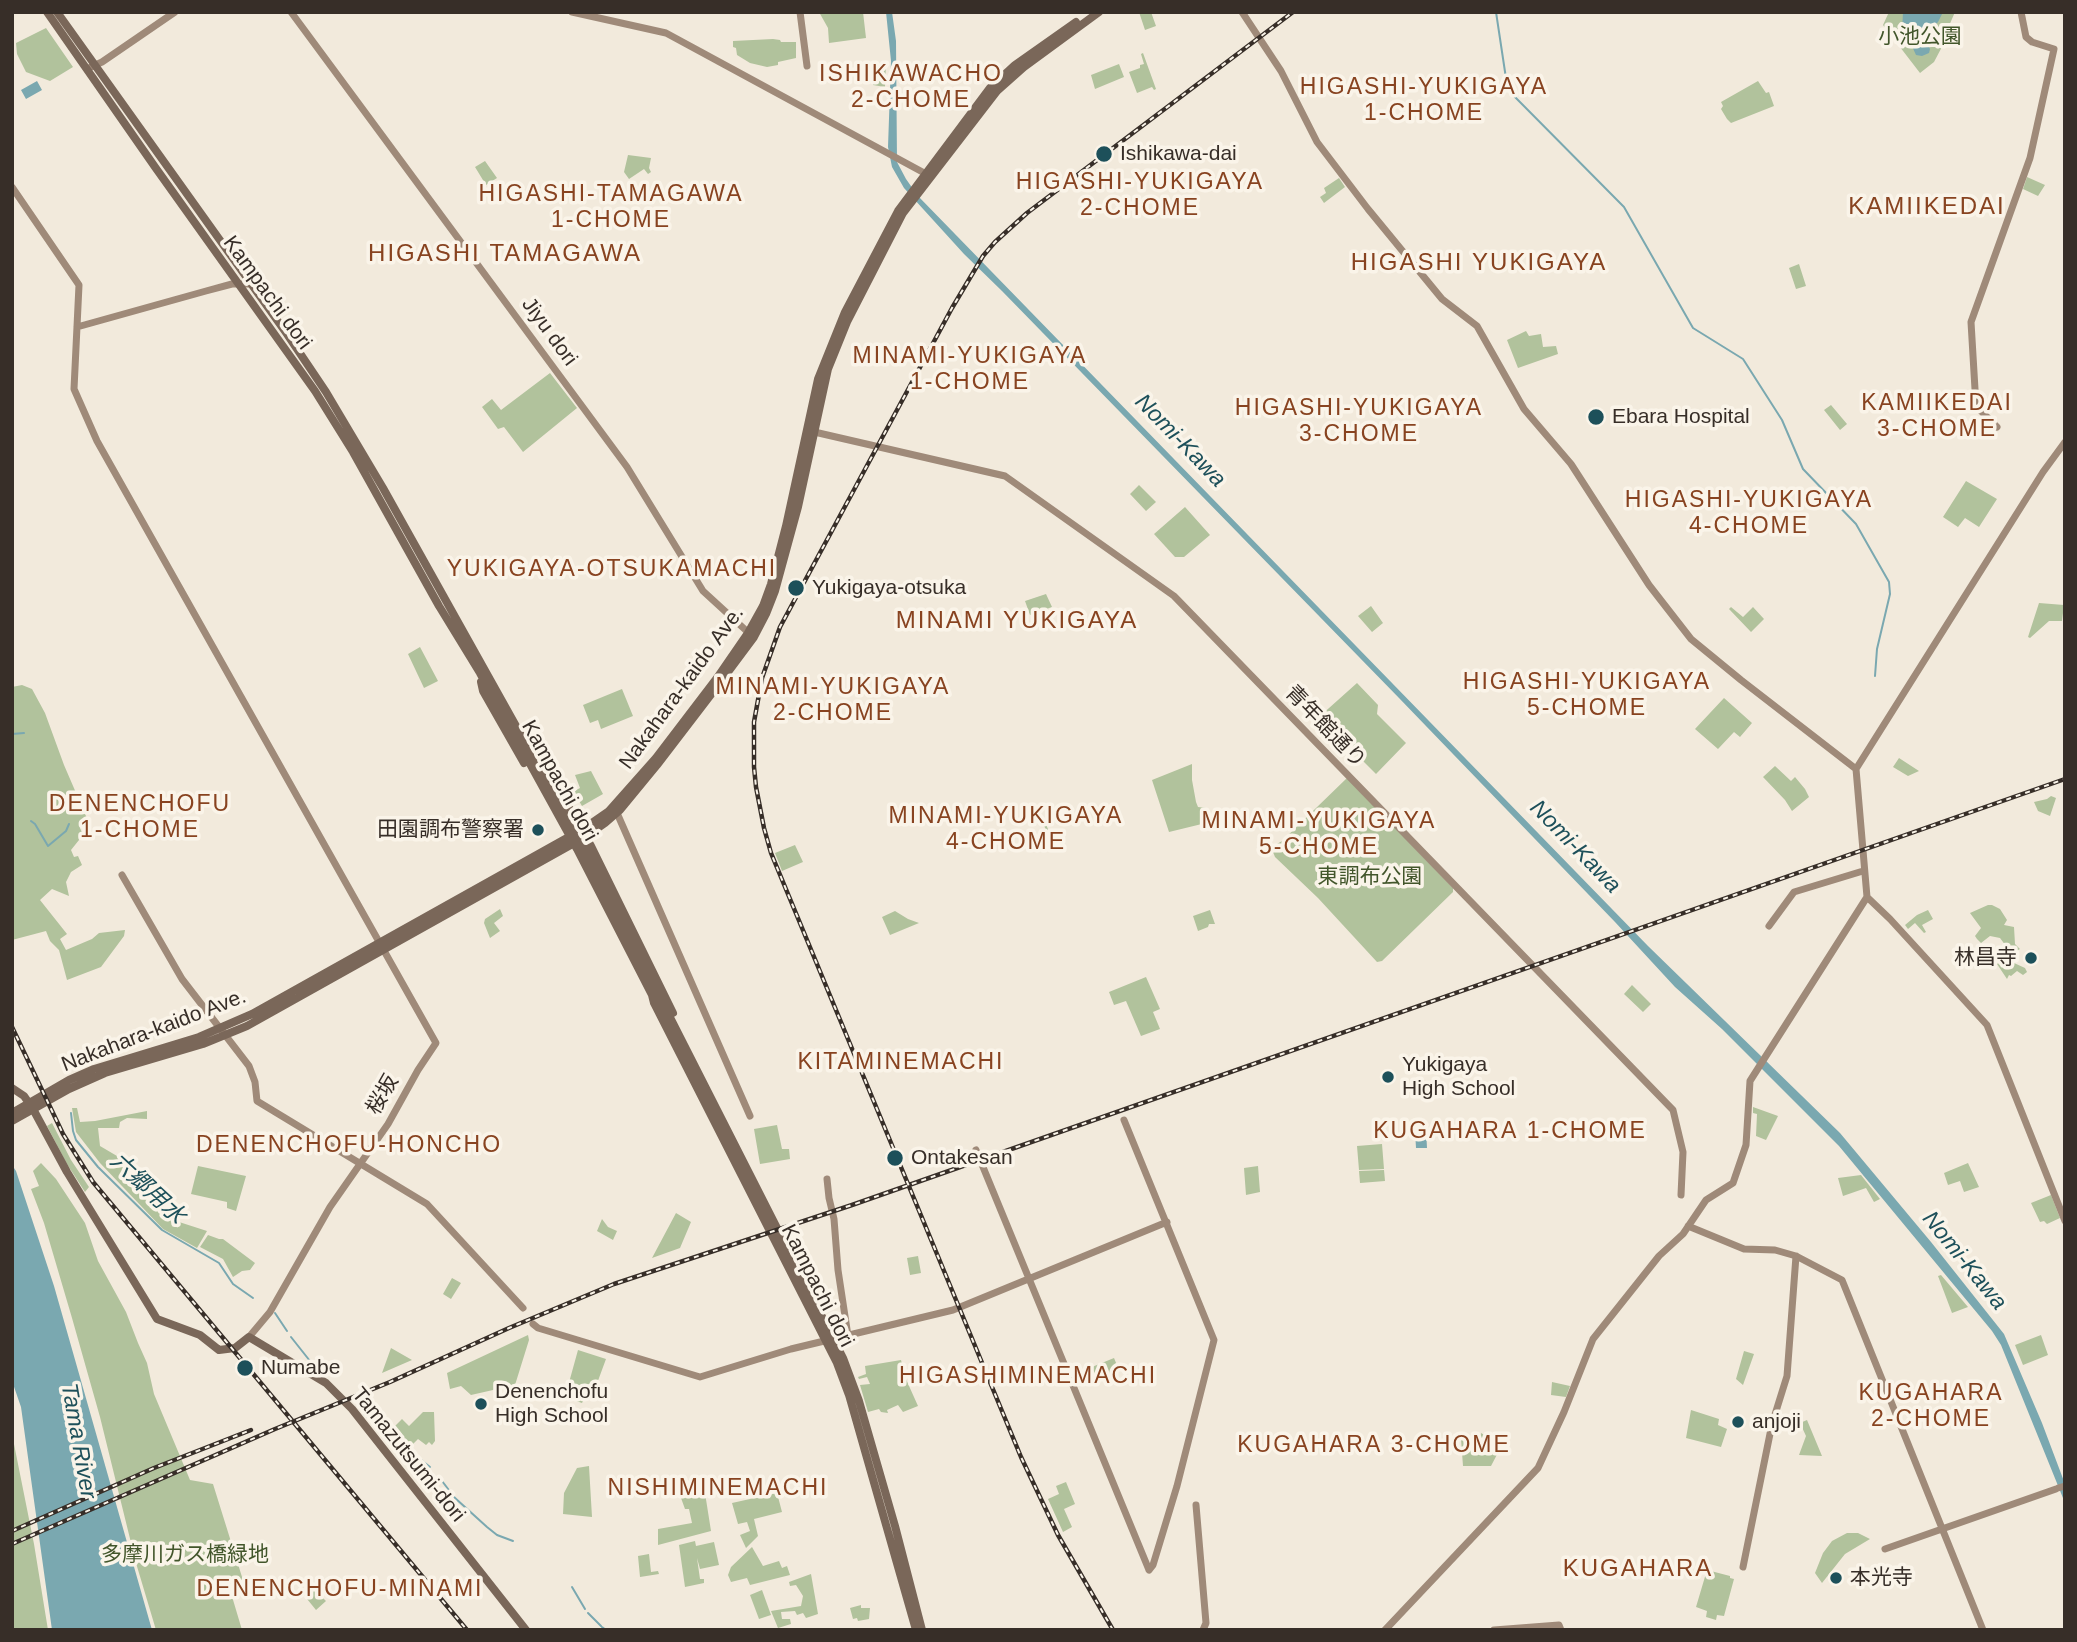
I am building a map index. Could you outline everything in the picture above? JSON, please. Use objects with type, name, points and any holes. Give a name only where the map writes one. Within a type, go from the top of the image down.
[{"type":"main road","name":"Kampachi dori","points":[[47,12],[91,67],[326,392],[383,488],[530,757],[583,846],[649,982],[683,1039],[777,1236],[852,1378],[906,1564],[922,1630]]},
{"type":"main road","name":"Kampachi dori","points":[[57,12],[155,167],[315,391],[353,452],[439,606],[482,670]]},
{"type":"main road","points":[[928,175],[999,79],[1090,12]]},
{"type":"main road","points":[[748,633],[768,609],[786,553],[801,494],[811,431],[837,345],[914,193],[1008,80],[1099,12]]},
{"type":"main road","name":"Nakahara-kaido Ave.","points":[[12,1121],[31,1106],[98,1068],[223,1032],[617,813],[657,765],[748,633]]},
{"type":"main road","name":"Nakahara-kaido Ave.","points":[[584,833],[610,811],[648,766],[717,678],[748,633]]},
{"type":"main road","points":[[482,670],[494,677],[508,699],[584,833],[666,997],[683,1039]]},
{"type":"main road","points":[[482,670],[483,691],[568,841],[653,1003]]},
{"type":"main road","points":[[544,797],[558,789]]},
{"type":"main road","name":"Kampachi dori","points":[[649,982],[653,1003],[769,1219]]},
{"type":"main road","points":[[12,1088],[31,1106],[67,1172],[158,1320],[200,1335],[219,1350],[235,1348],[249,1337]]},
{"type":"main road","name":"Nakahara-kaido Ave.","points":[[12,1113],[31,1106]]},
{"type":"main road","name":"Tamazutsumi-dori","points":[[249,1337],[326,1383],[352,1409],[526,1630]]},
{"type":"main road","name":"Kampachi dori","points":[[830,1340],[849,1395],[916,1630]]},
{"type":"street","points":[[91,67],[175,12]]},
{"type":"street","name":"Jiyu dori","points":[[291,12],[630,471],[703,591],[748,633]]},
{"type":"street","points":[[572,12],[666,33],[928,175]]},
{"type":"street","points":[[800,12],[807,66]]},
{"type":"street","points":[[1242,12],[1282,71],[1317,142],[1393,241],[1442,299],[1477,326],[1524,409],[1571,464],[1649,585],[1682,628],[1707,653],[1856,769]]},
{"type":"street","points":[[1997,428],[1976,406],[1972,323],[2030,158],[2053,49],[2032,42],[2026,37],[2021,12]]},
{"type":"street","points":[[12,187],[78,284],[74,389],[97,441],[382,946]]},
{"type":"street","points":[[77,327],[206,291],[250,284]]},
{"type":"street","name":"青年館通り","points":[[811,431],[1005,476],[1174,596],[1673,1110],[1684,1152],[1681,1195]]},
{"type":"street","points":[[2065,442],[2043,472],[1856,769],[1867,897],[1987,1025],[2065,1221]]},
{"type":"street","points":[[617,813],[750,1116]]},
{"type":"street","points":[[1769,926],[1794,892],[1863,871]]},
{"type":"street","points":[[122,875],[182,979],[251,1070],[257,1101],[427,1204],[523,1308]]},
{"type":"street","points":[[1385,1630],[1538,1468],[1593,1339],[1659,1256],[1682,1236],[1706,1200],[1733,1183],[1746,1145],[1750,1081],[1867,897]]},
{"type":"street","name":"桜坂","points":[[249,1337],[270,1312],[330,1207],[388,1124],[436,1043],[382,946]]},
{"type":"street","points":[[976,1150],[1149,1570],[1153,1565],[1177,1486],[1214,1340],[1124,1120]]},
{"type":"street","points":[[827,1179],[848,1336]]},
{"type":"street","points":[[533,1324],[537,1328],[700,1377],[786,1350],[953,1310],[1167,1222]]},
{"type":"street","points":[[1688,1226],[1744,1249],[1775,1250],[1796,1256],[1845,1284],[1983,1630]]},
{"type":"street","points":[[1743,1567],[1772,1424],[1790,1360],[1796,1256]]},
{"type":"street","points":[[1885,1549],[2060,1488]]},
{"type":"street","points":[[1196,1505],[1206,1623],[1203,1630]]},
{"type":"street","points":[[1494,1630],[1559,1625],[1561,1630]]},
{"type":"green space","points":[[819,12],[863,12],[866,38],[829,43],[828,28]]},
{"type":"green space","points":[[1139,12],[1151,12],[1156,26],[1145,30]]},
{"type":"green space","name":"小池公園","points":[[1889,12],[1955,12],[1934,62],[1920,73],[1883,25]]},
{"type":"green space","points":[[46,28],[73,67],[50,81],[26,72],[17,54],[16,43]]},
{"type":"green space","points":[[773,39],[796,42],[796,58],[767,67],[750,63],[737,55],[736,48],[733,47],[733,41]]},
{"type":"green space","points":[[1143,53],[1156,89],[1152,87],[1137,93],[1129,72],[1144,64]]},
{"type":"green space","points":[[886,62],[885,87],[873,85],[871,65]]},
{"type":"green space","points":[[1119,64],[1124,77],[1095,89],[1091,75]]},
{"type":"green space","points":[[1758,81],[1766,93],[1769,92],[1774,106],[1731,123],[1721,109],[1721,102]]},
{"type":"green space","points":[[628,155],[651,158],[651,172],[648,174],[644,169],[629,179],[624,172]]},
{"type":"green space","points":[[485,161],[497,178],[486,185],[475,167]]},
{"type":"green space","points":[[2027,177],[2045,185],[2038,196],[2023,189]]},
{"type":"green space","points":[[1339,178],[1345,187],[1324,203],[1320,197],[1326,193],[1324,188]]},
{"type":"green space","points":[[1799,264],[1806,286],[1796,289],[1789,268]]},
{"type":"green space","points":[[1526,331],[1529,336],[1541,334],[1543,347],[1556,346],[1558,354],[1518,368],[1507,340]]},
{"type":"green space","points":[[550,373],[577,408],[523,452],[504,427],[498,429],[482,407],[492,399],[501,410]]},
{"type":"green space","points":[[1831,405],[1847,424],[1840,430],[1824,410]]},
{"type":"green space","points":[[1966,481],[1997,499],[1979,527],[1965,518],[1958,527],[1943,517]]},
{"type":"green space","points":[[1139,485],[1156,502],[1146,511],[1130,494]]},
{"type":"green space","points":[[1185,507],[1210,535],[1184,557],[1175,557],[1154,534]]},
{"type":"green space","points":[[1046,594],[1052,607],[1030,615],[1025,601]]},
{"type":"green space","points":[[2039,603],[2064,605],[2062,621],[2049,621],[2030,638],[2028,637]]},
{"type":"green space","points":[[1371,606],[1383,623],[1372,632],[1358,616]]},
{"type":"green space","points":[[1731,607],[1743,617],[1753,607],[1764,619],[1751,632],[1729,609]]},
{"type":"green space","points":[[420,647],[438,681],[424,688],[408,654]]},
{"type":"green space","points":[[1357,683],[1378,705],[1377,714],[1406,743],[1376,774],[1319,717]]},
{"type":"green space","points":[[22,685],[32,689],[45,713],[89,823],[80,828],[83,835],[71,850],[82,865],[71,872],[66,882],[69,896],[52,889],[40,900],[67,934],[60,939],[66,950],[92,939],[99,933],[125,930],[124,936],[101,967],[67,980],[59,950],[50,941],[46,931],[12,940],[12,687]]},
{"type":"green space","points":[[622,689],[633,716],[601,729],[598,720],[590,723],[583,705]]},
{"type":"green space","points":[[1724,698],[1752,723],[1740,737],[1734,732],[1718,749],[1695,729]]},
{"type":"green space","points":[[1899,758],[1919,771],[1908,776],[1893,767]]},
{"type":"green space","points":[[1192,764],[1196,802],[1198,807],[1206,808],[1210,822],[1169,832],[1152,780]]},
{"type":"green space","points":[[1775,766],[1791,781],[1795,777],[1809,797],[1792,811],[1763,777]]},
{"type":"green space","points":[[591,771],[603,794],[582,806],[579,801],[572,805],[567,795],[580,788],[575,775]]},
{"type":"green space","name":"東調布公園","points":[[1347,778],[1453,888],[1453,892],[1382,961],[1377,962],[1318,898],[1275,857],[1272,847],[1282,841]]},
{"type":"green space","points":[[2051,796],[2056,798],[2050,816],[2038,811],[2034,802]]},
{"type":"green space","points":[[1045,822],[1055,846],[1041,852],[1036,841],[1048,835],[1043,823]]},
{"type":"green space","points":[[795,845],[803,862],[782,871],[775,853]]},
{"type":"green space","points":[[1988,905],[2000,909],[2007,920],[2004,925],[2014,927],[2015,944],[2020,949],[2009,950],[2000,938],[1990,936],[1981,943],[1977,939],[1975,936],[1981,928],[1970,913]]},
{"type":"green space","points":[[500,909],[503,916],[494,923],[500,931],[490,938],[485,919]]},
{"type":"green space","points":[[1210,910],[1215,924],[1209,924],[1198,931],[1193,916]]},
{"type":"green space","points":[[1928,910],[1933,919],[1922,925],[1926,932],[1915,923],[1908,929],[1905,925]]},
{"type":"green space","points":[[895,911],[919,923],[890,935],[882,917]]},
{"type":"green space","points":[[2007,956],[2014,957],[2014,963],[2025,968],[2027,972],[2023,975],[2017,971],[2007,979],[1997,964],[2001,961],[2006,967],[2004,960]]},
{"type":"green space","points":[[1146,977],[1160,1009],[1153,1012],[1160,1029],[1141,1036],[1126,1001],[1114,1005],[1109,992]]},
{"type":"green space","points":[[1632,985],[1651,1004],[1643,1012],[1624,994]]},
{"type":"green space","points":[[1753,1107],[1778,1116],[1766,1140],[1756,1136],[1757,1114],[1753,1113]]},
{"type":"green space","points":[[72,1108],[77,1108],[80,1122],[147,1111],[147,1119],[127,1118],[120,1122],[119,1128],[98,1128],[100,1146],[130,1161],[139,1186],[161,1195],[153,1204],[176,1221],[207,1231],[197,1248],[163,1229],[100,1163],[76,1132]]},
{"type":"green space","points":[[52,1123],[89,1187],[85,1192],[47,1126]]},
{"type":"green space","points":[[777,1125],[782,1149],[789,1149],[790,1159],[760,1164],[754,1129]]},
{"type":"green space","points":[[1382,1144],[1384,1169],[1359,1170],[1357,1146]]},
{"type":"green space","name":"多摩川ガス橋緑地","points":[[41,1163],[56,1179],[85,1223],[98,1261],[126,1312],[147,1363],[154,1394],[190,1480],[213,1484],[247,1593],[228,1583],[242,1630],[156,1630],[72,1318],[31,1189],[39,1186],[33,1171]]},
{"type":"green space","points":[[1968,1163],[1979,1187],[1964,1192],[1960,1181],[1948,1185],[1944,1173]]},
{"type":"green space","points":[[198,1166],[246,1176],[236,1211],[227,1208],[227,1202],[191,1194]]},
{"type":"green space","points":[[1258,1166],[1260,1192],[1246,1195],[1244,1168]]},
{"type":"green space","points":[[1384,1170],[1385,1181],[1360,1183],[1359,1171]]},
{"type":"green space","points":[[1861,1175],[1880,1199],[1874,1202],[1866,1188],[1843,1196],[1838,1178]]},
{"type":"green space","points":[[2051,1195],[2060,1218],[2047,1224],[2040,1222],[2031,1203]]},
{"type":"green space","points":[[676,1213],[691,1222],[680,1248],[652,1258]]},
{"type":"green space","points":[[602,1219],[608,1227],[617,1231],[613,1240],[597,1231]]},
{"type":"green space","points":[[208,1235],[223,1239],[255,1263],[250,1270],[242,1271],[233,1277],[223,1259],[200,1247]]},
{"type":"green space","points":[[918,1256],[921,1273],[910,1275],[907,1258]]},
{"type":"green space","points":[[1941,1275],[1968,1307],[1952,1313],[1938,1276]]},
{"type":"green space","points":[[452,1278],[461,1283],[451,1299],[443,1294]]},
{"type":"green space","points":[[528,1335],[529,1340],[515,1385],[471,1395],[461,1386],[450,1389],[447,1373]]},
{"type":"green space","points":[[2041,1335],[2048,1355],[2023,1365],[2015,1345]]},
{"type":"green space","points":[[391,1348],[412,1360],[382,1373]]},
{"type":"green space","points":[[578,1350],[606,1359],[592,1397],[586,1395],[582,1403],[565,1397]]},
{"type":"green space","points":[[1744,1351],[1754,1354],[1743,1385],[1736,1379]]},
{"type":"green space","points":[[1114,1358],[1119,1370],[1097,1379],[1092,1367]]},
{"type":"green space","points":[[901,1360],[905,1377],[918,1406],[903,1412],[898,1405],[887,1410],[888,1413],[879,1409],[868,1412],[860,1385],[870,1384],[867,1377],[858,1377],[866,1374],[865,1366]]},
{"type":"green space","points":[[1552,1382],[1570,1386],[1566,1397],[1551,1395]]},
{"type":"green space","points":[[1691,1410],[1719,1419],[1718,1425],[1727,1429],[1721,1447],[1686,1438]]},
{"type":"green space","points":[[423,1412],[434,1412],[435,1441],[432,1445],[429,1442],[426,1445],[418,1439],[409,1448],[389,1432],[402,1419],[409,1426]]},
{"type":"green space","points":[[1807,1420],[1822,1456],[1799,1455],[1806,1436],[1800,1423]]},
{"type":"green space","points":[[1481,1433],[1502,1445],[1491,1466],[1463,1466],[1461,1439],[1480,1439]]},
{"type":"green space","points":[[12,1434],[34,1544],[48,1630],[12,1630]]},
{"type":"green space","points":[[589,1466],[592,1517],[563,1514],[564,1493],[577,1468]]},
{"type":"green space","points":[[1066,1482],[1075,1504],[1064,1509],[1072,1527],[1063,1532],[1048,1499],[1059,1494],[1056,1486]]},
{"type":"green space","points":[[701,1491],[705,1493],[711,1531],[658,1545],[658,1529],[692,1523],[689,1509],[685,1509],[681,1498]]},
{"type":"green space","points":[[777,1493],[782,1512],[754,1519],[758,1536],[746,1548],[740,1535],[750,1531],[747,1522],[738,1524],[732,1503]]},
{"type":"green space","points":[[1847,1533],[1858,1533],[1870,1539],[1845,1554],[1822,1583],[1815,1573],[1823,1553],[1832,1541]]},
{"type":"green space","points":[[695,1541],[696,1546],[714,1542],[719,1565],[700,1569],[697,1558],[700,1579],[704,1579],[704,1583],[685,1587],[679,1545]]},
{"type":"green space","points":[[752,1547],[763,1566],[779,1561],[782,1568],[787,1566],[790,1575],[750,1585],[747,1578],[731,1582],[728,1575],[731,1567]]},
{"type":"green space","points":[[649,1554],[651,1572],[658,1571],[659,1574],[640,1577],[638,1556]]},
{"type":"green space","points":[[1707,1570],[1734,1579],[1724,1616],[1717,1615],[1716,1620],[1706,1617],[1707,1611],[1696,1607]]},
{"type":"green space","points":[[811,1574],[818,1614],[806,1618],[803,1613],[797,1615],[795,1611],[781,1612],[782,1619],[790,1619],[791,1624],[778,1628],[771,1611],[801,1606],[803,1596],[796,1585],[790,1586],[789,1582]]},
{"type":"green space","points":[[312,1587],[326,1601],[316,1610],[303,1594]]},
{"type":"green space","points":[[762,1590],[771,1615],[759,1619],[750,1595]]},
{"type":"green space","points":[[861,1605],[861,1608],[870,1608],[869,1619],[858,1621],[857,1618],[853,1619],[850,1608]]},
{"type":"water","points":[[886,12],[892,12],[896,41],[897,162],[918,196],[1648,946],[1840,1133],[2004,1334],[2065,1484],[2065,1503],[2001,1345],[1839,1146],[1722,1029],[1675,987],[1399,698],[964,254],[904,188],[892,167],[888,147],[891,61]]},
{"type":"water","points":[[1903,12],[1943,12],[1929,32],[1926,41],[1929,53],[1916,55],[1911,44],[1907,43],[1902,32]]},
{"type":"water","points":[[37,81],[42,90],[26,99],[21,90]]},
{"type":"water","points":[[1426,1129],[1427,1148],[1416,1148],[1415,1130]]},
{"type":"water","name":"Tama River","points":[[12,1165],[54,1286],[152,1630],[52,1630],[21,1407],[12,1381]]},
{"type":"waterway","points":[[1496,12],[1510,92],[1624,207],[1693,328],[1743,359],[1782,420],[1803,469],[1856,524],[1889,582],[1890,594],[1877,649],[1875,676]]},
{"type":"waterway","points":[[12,734],[24,733]]},
{"type":"waterway","points":[[31,821],[48,846],[66,831],[69,824]]},
{"type":"waterway","name":"六郷用水","points":[[71,1113],[76,1140],[98,1167],[162,1230],[219,1263],[233,1284],[253,1298]]},
{"type":"waterway","name":"六郷用水","points":[[275,1313],[287,1331]]},
{"type":"waterway","name":"六郷用水","points":[[291,1337],[310,1361]]},
{"type":"waterway","points":[[364,1414],[372,1421]]},
{"type":"waterway","name":"六郷用水","points":[[377,1425],[430,1467]]},
{"type":"waterway","points":[[442,1481],[455,1498],[487,1527],[497,1535],[513,1541]]},
{"type":"waterway","points":[[572,1587],[585,1609]]},
{"type":"waterway","points":[[588,1613],[601,1626]]},
{"type":"waterway","points":[[602,1627],[606,1630]]},
{"type":"railway","points":[[1113,1630],[1058,1535],[1021,1457],[771,853],[756,787],[754,722],[762,678],[780,627],[952,308],[983,256],[1027,213],[1293,12]]},
{"type":"railway","points":[[12,1544],[614,1284],[852,1205],[2065,779]]},
{"type":"railway","points":[[12,1027],[63,1134],[93,1182],[467,1630]]},
{"type":"railway","points":[[12,1531],[154,1468],[251,1430]]},
{"type":"place","name":"Ishikawa-dai","points":[[1104,154]]},
{"type":"place","name":"Ebara Hospital","points":[[1596,417]]},
{"type":"place","name":"Yukigaya-otsuka","points":[[796,588]]},
{"type":"place","name":"田園調布警察署","points":[[538,830]]},
{"type":"place","name":"林昌寺","points":[[2031,958]]},
{"type":"place","name":"Yukigaya High School","points":[[1388,1077]]},
{"type":"place","name":"Ontakesan","points":[[895,1158]]},
{"type":"place","name":"Numabe","points":[[245,1368]]},
{"type":"place","name":"Denenchofu High School","points":[[481,1404]]},
{"type":"place","name":"anjoji","points":[[1738,1422]]},
{"type":"place","name":"本光寺","points":[[1836,1578]]},
{"type":"district","name":"ISHIKAWACHO 2-CHOME","points":[[911,88]]},
{"type":"district","name":"HIGASHI-YUKIGAYA 1-CHOME","points":[[1424,101]]},
{"type":"district","name":"HIGASHI-YUKIGAYA 2-CHOME","points":[[1140,196]]},
{"type":"district","name":"KAMIIKEDAI","points":[[1927,207]]},
{"type":"district","name":"HIGASHI-TAMAGAWA 1-CHOME","points":[[611,208]]},
{"type":"district","name":"HIGASHI TAMAGAWA","points":[[505,254]]},
{"type":"district","name":"HIGASHI YUKIGAYA","points":[[1479,263]]},
{"type":"district","name":"MINAMI-YUKIGAYA 1-CHOME","points":[[970,370]]},
{"type":"district","name":"KAMIIKEDAI 3-CHOME","points":[[1937,417]]},
{"type":"district","name":"HIGASHI-YUKIGAYA 3-CHOME","points":[[1359,422]]},
{"type":"district","name":"HIGASHI-YUKIGAYA 4-CHOME","points":[[1749,514]]},
{"type":"district","name":"YUKIGAYA-OTSUKAMACHI","points":[[612,570]]},
{"type":"district","name":"MINAMI YUKIGAYA","points":[[1017,621]]},
{"type":"district","name":"HIGASHI-YUKIGAYA 5-CHOME","points":[[1587,696]]},
{"type":"district","name":"MINAMI-YUKIGAYA 2-CHOME","points":[[833,701]]},
{"type":"district","name":"DENENCHOFU 1-CHOME","points":[[140,818]]},
{"type":"district","name":"MINAMI-YUKIGAYA 4-CHOME","points":[[1006,830]]},
{"type":"district","name":"MINAMI-YUKIGAYA 5-CHOME","points":[[1319,835]]},
{"type":"district","name":"KITAMINEMACHI","points":[[901,1063]]},
{"type":"district","name":"KUGAHARA 1-CHOME","points":[[1510,1132]]},
{"type":"district","name":"DENENCHOFU-HONCHO","points":[[349,1146]]},
{"type":"district","name":"HIGASHIMINEMACHI","points":[[1028,1377]]},
{"type":"district","name":"KUGAHARA 2-CHOME","points":[[1931,1407]]},
{"type":"district","name":"KUGAHARA 3-CHOME","points":[[1374,1446]]},
{"type":"district","name":"NISHIMINEMACHI","points":[[718,1489]]},
{"type":"district","name":"KUGAHARA","points":[[1638,1569]]},
{"type":"district","name":"DENENCHOFU-MINAMI","points":[[340,1590]]},
{"type":"water label","name":"Nomi-Kawa","points":[[1180,441]]},
{"type":"water label","name":"Nomi-Kawa","points":[[1575,847]]},
{"type":"water label","name":"Nomi-Kawa","points":[[1964,1261]]}]
